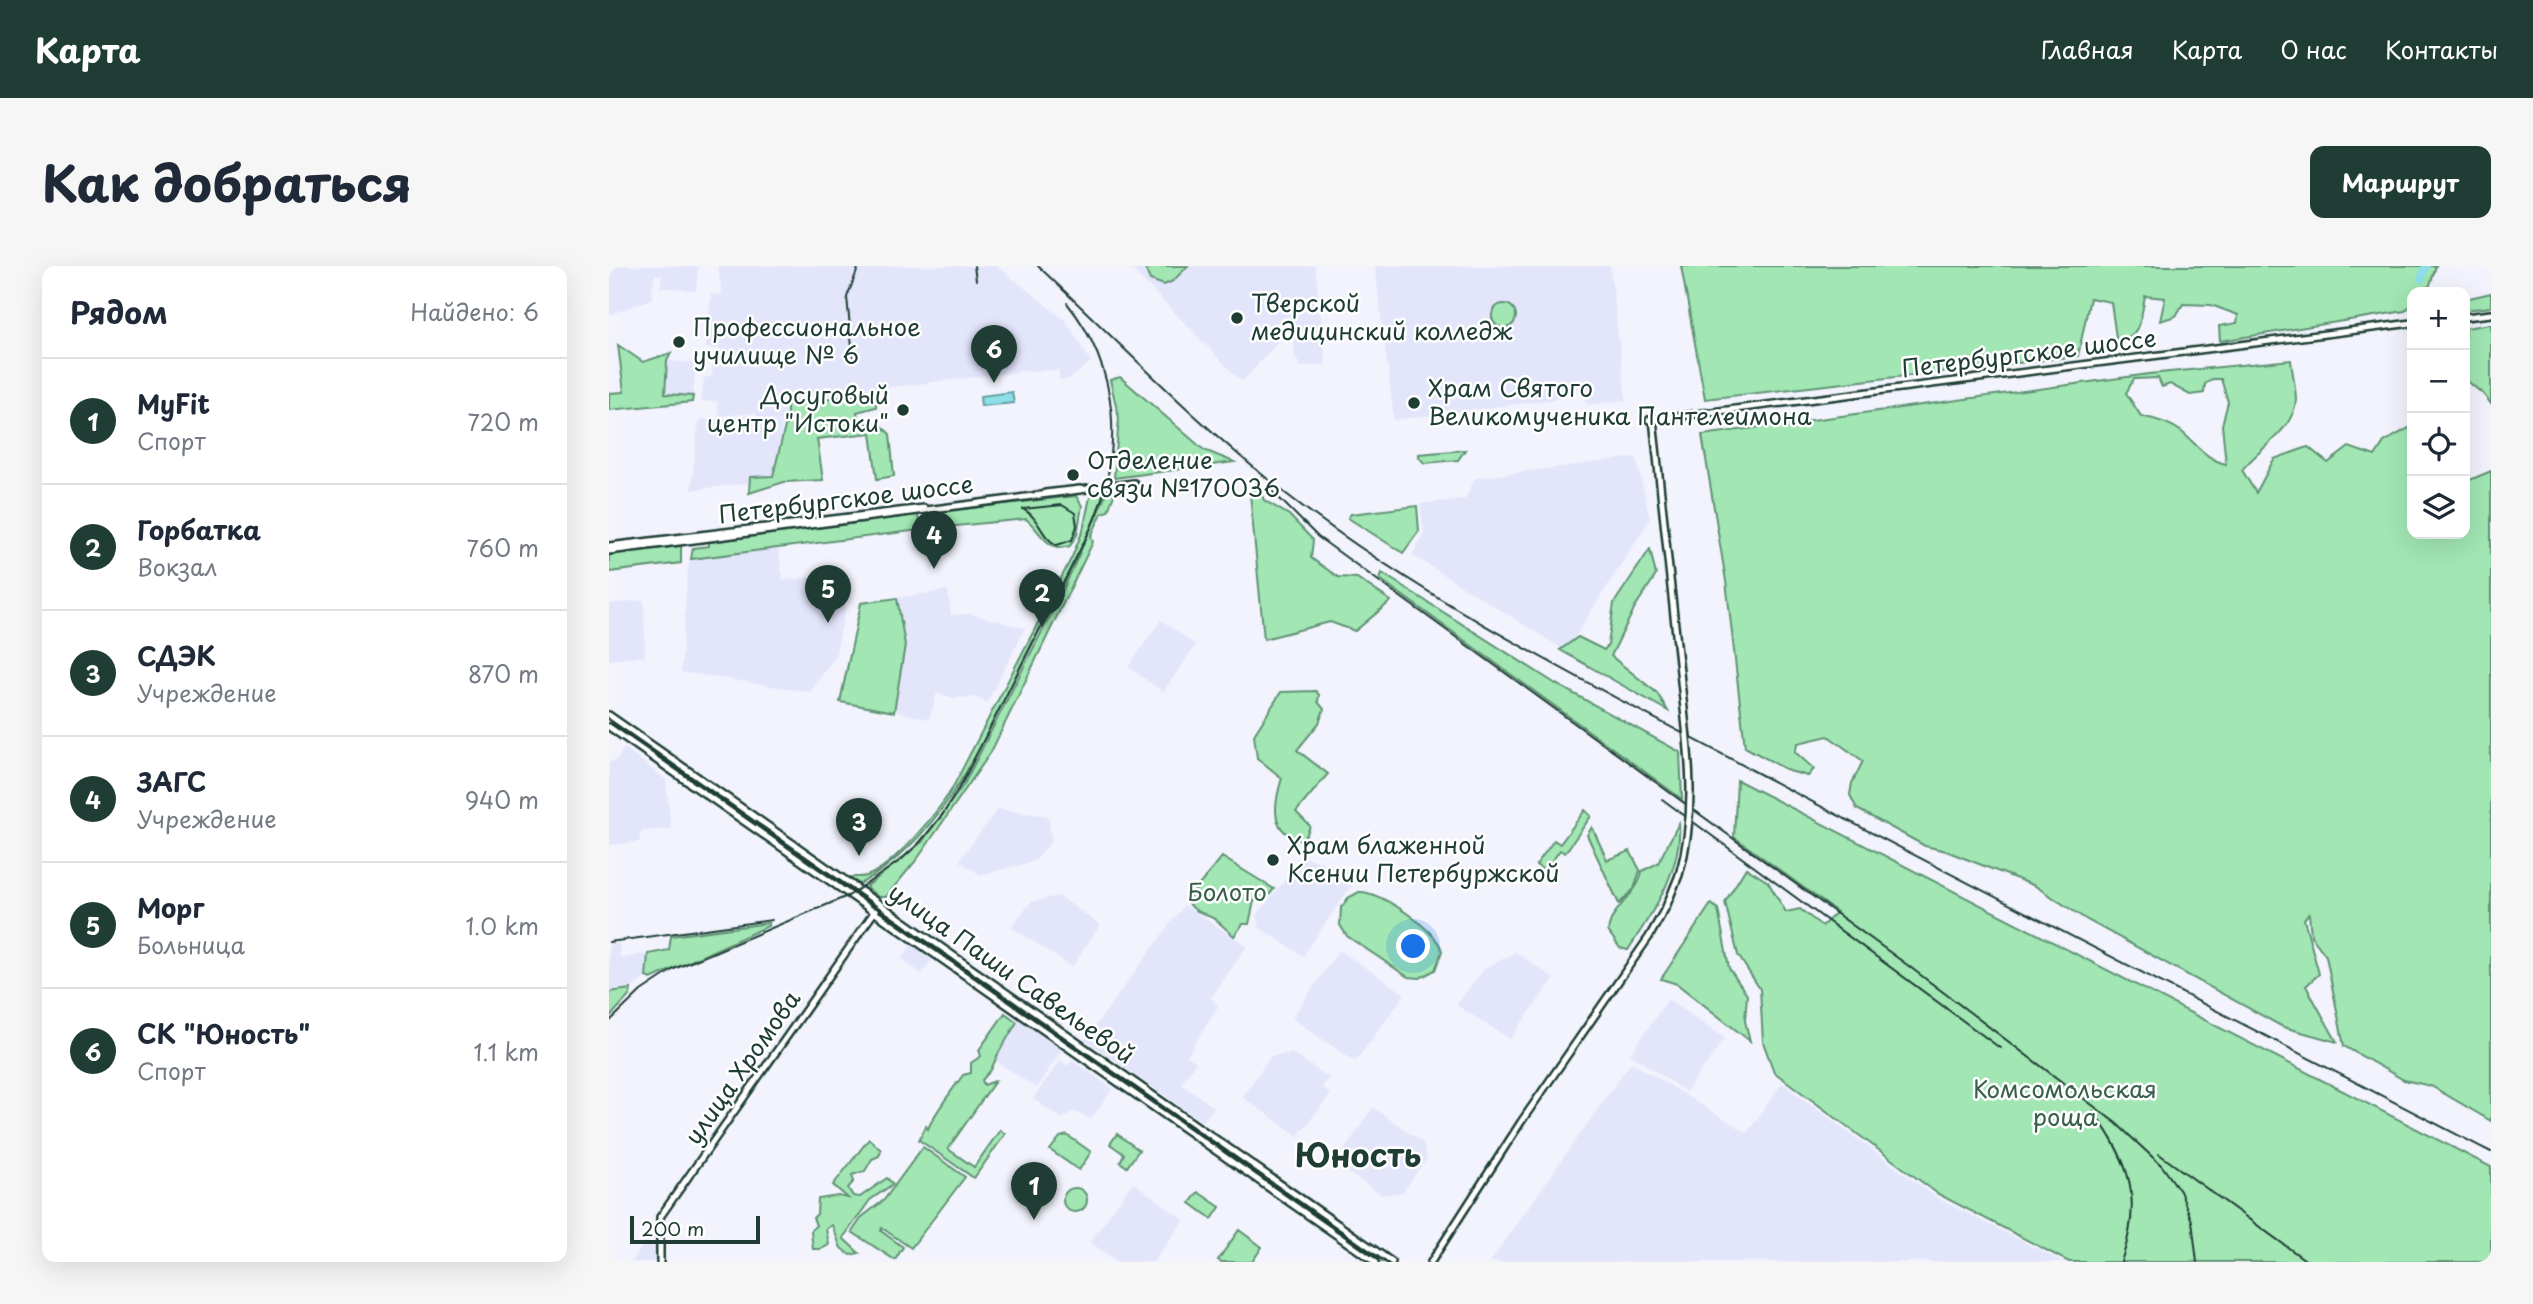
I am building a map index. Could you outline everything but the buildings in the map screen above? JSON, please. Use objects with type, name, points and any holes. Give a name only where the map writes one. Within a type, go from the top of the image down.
[{"type":"main road","points":[[2470,316],[2491,314]]},
{"type":"main road","name":"Петербургское шоссе","points":[[1431,1262],[1521,1122],[1654,929],[1679,875],[1687,838],[1691,798],[1680,672],[1651,419],[2407,325]]},
{"type":"main road","name":"Петербургское шоссе","points":[[609,549],[1135,483]]},
{"type":"main road","name":"улица Паши Савельевой","points":[[609,715],[1392,1262]]},
{"type":"main road","name":"улица Паши Савельевой","points":[[609,727],[1375,1262]]},
{"type":"main road","points":[[667,768],[673,759]]},
{"type":"main road","name":"улица Хромова","points":[[660,1262],[660,1217],[875,911],[883,904]]},
{"type":"main road","points":[[1068,1047],[1074,1039]]},
{"type":"shaded area","points":[[609,266],[698,266],[696,291],[660,287],[662,275],[655,274],[651,294],[654,298],[609,315]]},
{"type":"shaded area","points":[[718,266],[997,266],[1066,321],[1091,362],[1069,379],[1060,380],[1058,370],[1026,371],[791,399],[790,420],[758,423],[756,413],[719,416],[717,401],[701,402],[704,378],[712,376],[713,353],[722,353],[723,350],[706,348],[711,294],[722,295]]},
{"type":"shaded area","name":"Тверской медицинский колледж","points":[[1129,266],[1315,266],[1326,364],[1301,367],[1295,357],[1293,325],[1242,382]]},
{"type":"shaded area","points":[[1375,266],[1610,266],[1626,400],[1587,405],[1580,387],[1564,398],[1394,420]]},
{"type":"shaded area","points":[[667,361],[696,363],[693,396],[665,394]]},
{"type":"shaded area","points":[[755,416],[755,424],[782,422],[775,480],[691,490],[699,420]]},
{"type":"shaded area","points":[[1636,457],[1650,519],[1566,651],[1412,555],[1424,533],[1420,504],[1465,499],[1475,478]]},
{"type":"shaded area","points":[[778,548],[783,580],[840,574],[845,609],[835,657],[810,692],[681,672],[688,566],[691,559]]},
{"type":"shaded area","points":[[948,590],[951,615],[970,614],[1025,628],[987,703],[976,697],[953,698],[937,693],[929,719],[894,711],[900,680],[902,632],[897,598]]},
{"type":"shaded area","points":[[644,600],[645,656],[609,660],[609,604]]},
{"type":"shaded area","points":[[1161,620],[1196,645],[1163,692],[1128,667]]},
{"type":"shaded area","points":[[625,748],[666,780],[671,829],[641,831],[639,842],[609,845],[609,762],[615,761]]},
{"type":"shaded area","points":[[998,809],[1048,816],[1052,841],[1035,861],[981,875],[959,861]]},
{"type":"shaded area","points":[[1304,857],[1348,870],[1358,876],[1303,956],[1260,928],[1256,916]]},
{"type":"shaded area","points":[[1059,896],[1100,925],[1072,967],[1011,927],[1031,902]]},
{"type":"shaded area","points":[[1184,905],[1247,946],[1211,998],[1218,1006],[1187,1056],[1196,1062],[1181,1084],[1214,1107],[1203,1122],[1085,1040]]},
{"type":"shaded area","points":[[619,943],[620,958],[648,954],[646,977],[631,989],[609,992],[609,944]]},
{"type":"shaded area","points":[[912,943],[933,958],[922,974],[902,959]]},
{"type":"shaded area","points":[[1339,950],[1405,994],[1355,1062],[1292,1018]]},
{"type":"shaded area","points":[[1516,952],[1554,979],[1510,1039],[1456,1005],[1485,968]]},
{"type":"shaded area","points":[[1668,999],[1725,1038],[1686,1092],[1630,1054]]},
{"type":"shaded area","points":[[1020,1020],[1062,1050],[1036,1088],[993,1059]]},
{"type":"shaded area","points":[[1292,1053],[1329,1078],[1322,1087],[1331,1094],[1298,1136],[1242,1097],[1271,1056]]},
{"type":"shaded area","points":[[1060,1060],[1068,1066],[1072,1060],[1113,1089],[1091,1119],[1073,1111],[1062,1119],[1033,1099]]},
{"type":"shaded area","points":[[1631,1062],[1747,1133],[1782,1083],[1937,1198],[2063,1262],[1490,1262]]},
{"type":"shaded area","points":[[1373,1107],[1423,1143],[1427,1158],[1403,1192],[1382,1195],[1335,1164]]},
{"type":"shaded area","points":[[1133,1182],[1184,1220],[1153,1262],[1117,1262],[1090,1242]]},
{"type":"shaded area","points":[[646,1241],[656,1247],[657,1262],[632,1262]]},
{"type":"green space","points":[[1144,266],[1188,266],[1173,281],[1164,285],[1150,280]]},
{"type":"green space","points":[[1681,266],[2436,266],[2428,287],[2407,287],[2405,311],[2220,341],[2219,326],[2237,323],[2238,315],[2211,305],[2183,304],[2176,316],[2160,321],[2165,298],[2145,296],[2139,325],[2132,335],[2117,345],[2111,302],[2090,298],[2078,356],[1705,399]]},
{"type":"green space","points":[[2491,293],[2491,307],[2470,309],[2470,298]]},
{"type":"green space","points":[[1504,304],[1515,311],[1516,316],[1509,327],[1504,328],[1493,321],[1492,316],[1499,305]]},
{"type":"green space","points":[[2491,324],[2491,404],[2470,383],[2470,327]]},
{"type":"green space","points":[[618,345],[643,362],[671,353],[667,361],[665,394],[693,396],[692,402],[609,410],[609,393],[624,392]]},
{"type":"green space","points":[[2291,360],[2296,395],[2294,411],[2283,430],[2242,470],[2256,493],[2274,459],[2308,447],[2328,463],[2349,447],[2375,456],[2384,442],[2407,429],[2407,539],[2470,539],[2470,480],[2491,471],[2491,1121],[2431,1086],[2404,1080],[2344,1046],[2326,956],[2311,936],[2309,913],[2304,919],[2319,974],[2306,986],[2337,1042],[2283,1027],[2087,920],[2035,886],[1946,851],[1925,846],[1857,809],[1850,795],[1852,783],[1863,761],[1828,736],[1798,743],[1795,752],[1814,769],[1808,776],[1789,771],[1745,747],[1726,581],[1702,435],[2149,374]],"holes":[[[2158,378],[2162,387],[2170,384],[2190,395],[2204,393],[2205,384],[2213,379],[2221,379],[2228,402],[2222,425],[2226,464],[2208,456],[2173,426],[2141,416],[2126,393],[2134,379]]]},
{"type":"green space","points":[[1120,377],[1204,450],[1234,462],[1114,478],[1119,418],[1110,380]]},
{"type":"green space","points":[[876,393],[876,407],[857,412],[859,425],[877,422],[890,434],[894,476],[877,479],[871,433],[817,439],[823,480],[784,482],[749,493],[750,477],[773,476],[787,418],[787,403]]},
{"type":"green space","points":[[1465,450],[1458,460],[1424,463],[1419,457],[1419,454]]},
{"type":"green space","points":[[1257,482],[1264,500],[1289,515],[1313,540],[1311,558],[1338,577],[1357,578],[1391,601],[1355,631],[1330,622],[1264,639],[1250,494]]},
{"type":"green space","points":[[1108,490],[1112,490],[1114,495],[1108,511],[1102,513],[1091,536],[1093,542],[991,752],[918,858],[886,897],[878,897],[866,887],[922,842],[964,784],[1062,592]]},
{"type":"green space","points":[[1105,491],[1090,530],[981,746],[942,809],[919,837],[892,862],[860,884],[848,877],[867,876],[891,860],[926,824],[952,789],[1072,557],[1083,530],[1090,497]]},
{"type":"green space","points":[[1076,496],[1082,506],[1077,535],[1070,546],[1050,544],[1026,519],[926,529],[925,513]]},
{"type":"green space","points":[[1417,506],[1419,531],[1403,553],[1348,518],[1351,514]]},
{"type":"green space","points":[[918,515],[920,530],[691,559],[693,548],[709,546],[709,542]]},
{"type":"green space","points":[[681,546],[681,563],[609,572],[609,554]]},
{"type":"green space","points":[[1650,549],[1656,575],[1635,607],[1611,656],[1657,693],[1668,711],[1560,650],[1578,637],[1604,650],[1608,645],[1614,603]]},
{"type":"green space","points":[[1382,573],[1556,684],[1680,752],[1682,799],[1380,579]]},
{"type":"green space","points":[[897,598],[905,645],[894,712],[840,702],[861,603]]},
{"type":"green space","points":[[1316,691],[1319,695],[1318,702],[1324,709],[1319,723],[1297,750],[1328,774],[1296,812],[1310,826],[1304,841],[1292,837],[1279,824],[1276,807],[1282,778],[1257,758],[1254,735],[1281,692]]},
{"type":"green space","points":[[677,767],[853,889],[849,891],[675,770]]},
{"type":"green space","name":"Комсомольская роща","points":[[1737,780],[2491,1167],[2491,1262],[2069,1262],[1938,1194],[1774,1072],[1763,1042],[1760,989],[1738,955],[1725,902],[1746,868],[1768,882],[1786,912],[1800,909],[1822,926],[1837,912],[1734,837]]},
{"type":"green space","points":[[1585,810],[1591,816],[1565,853],[1560,850],[1545,871],[1536,865],[1554,840],[1560,844]]},
{"type":"green space","points":[[1679,823],[1676,857],[1664,890],[1628,950],[1620,948],[1608,931],[1610,922],[1640,880],[1642,871],[1658,863]]},
{"type":"green space","points":[[1592,827],[1607,860],[1630,851],[1640,870],[1634,889],[1619,904],[1587,835]]},
{"type":"green space","name":"Болото","points":[[1222,857],[1274,889],[1265,900],[1254,901],[1249,924],[1243,924],[1234,936],[1215,919],[1195,910],[1186,901]]},
{"type":"green space","points":[[1359,892],[1380,898],[1407,913],[1430,933],[1442,951],[1435,970],[1420,978],[1408,977],[1347,936],[1340,925],[1341,908],[1348,898]]},
{"type":"green space","points":[[1711,904],[1718,909],[1729,968],[1747,995],[1745,1021],[1750,1041],[1677,984],[1661,979]]},
{"type":"green space","points":[[884,912],[888,912],[1068,1040],[1064,1041],[885,916]]},
{"type":"green space","points":[[769,923],[768,926],[651,979],[646,977],[648,954],[669,950],[671,936]]},
{"type":"green space","points":[[631,989],[630,995],[609,1018],[609,992]]},
{"type":"green space","points":[[1005,1013],[1017,1022],[991,1070],[982,1080],[984,1085],[995,1081],[948,1149],[974,1167],[1000,1130],[1005,1134],[974,1178],[919,1140],[963,1075],[971,1073],[971,1063],[981,1056],[979,1050]]},
{"type":"green space","points":[[1084,1050],[1197,1129],[1197,1133],[1084,1054]]},
{"type":"green space","points":[[1117,1134],[1139,1150],[1127,1167],[1120,1162],[1124,1154],[1110,1144]]},
{"type":"green space","points":[[1067,1135],[1091,1152],[1079,1170],[1050,1150],[1060,1137]]},
{"type":"green space","points":[[869,1139],[881,1150],[879,1156],[872,1159],[865,1171],[852,1175],[854,1181],[848,1188],[853,1196],[860,1197],[887,1178],[893,1184],[870,1200],[843,1238],[859,1253],[850,1255],[841,1248],[832,1225],[826,1229],[829,1245],[813,1249],[811,1231],[816,1225],[813,1218],[817,1214],[818,1199],[838,1196],[848,1198],[833,1185]]},
{"type":"green space","points":[[1213,1140],[1389,1262],[1381,1262],[1211,1144]]},
{"type":"green space","points":[[923,1147],[965,1177],[911,1248],[882,1228],[881,1231],[903,1247],[895,1260],[852,1232],[862,1217],[884,1200]]},
{"type":"green space","points":[[1075,1188],[1086,1195],[1087,1200],[1080,1211],[1075,1212],[1064,1205],[1063,1200],[1070,1189]]},
{"type":"green space","points":[[1198,1192],[1220,1207],[1212,1219],[1190,1203]]},
{"type":"green space","points":[[1239,1230],[1262,1247],[1252,1262],[1221,1262],[1218,1260]]},
{"type":"water","points":[[1012,392],[1014,403],[981,406],[980,396]]},
{"type":"waterway","points":[[2421,279],[2426,266]]},
{"type":"tram line","points":[[1062,505],[1075,513],[1077,526],[1072,540],[1057,545],[1047,538],[1033,517],[1023,509],[1062,505]]},
{"type":"railway","points":[[853,357],[847,297],[859,266]]},
{"type":"railway","points":[[974,266],[976,280]]},
{"type":"railway","points":[[1038,266],[1252,467],[1339,533],[1453,607],[1571,674],[1842,818],[2491,1152]]},
{"type":"railway","points":[[609,1022],[641,991],[674,969],[850,895],[901,860],[943,814],[963,781],[1090,530],[1101,501],[1112,442],[1112,413],[1098,356],[1085,329],[1067,303]]},
{"type":"railway","points":[[1273,492],[1318,537],[1906,964],[2116,1123],[2162,1166],[2180,1191],[2192,1221],[2197,1262]]},
{"type":"railway","points":[[1662,799],[2000,1048]]},
{"type":"railway","points":[[609,942],[772,920]]},
{"type":"railway","points":[[2093,1111],[2116,1148],[2129,1183],[2131,1219],[2121,1262]]},
{"type":"railway","points":[[2159,1154],[2308,1262]]},
{"type":"place","name":"Тверской медицинский колледж","points":[[1237,318]]},
{"type":"place","name":"Профессиональное училище № 6","points":[[679,342]]},
{"type":"place","name":"СК \"Юность\"","points":[[994,383]]},
{"type":"place","name":"Храм Святого Великомученика Пантелеимона","points":[[1414,403]]},
{"type":"place","name":"Досуговый центр \"Истоки\"","points":[[903,410]]},
{"type":"place","name":"Отделение связи №170036","points":[[1073,475]]},
{"type":"place","name":"ЗАГС","points":[[934,569]]},
{"type":"place","name":"Морг","points":[[828,623]]},
{"type":"place","name":"Горбатка","points":[[1042,627]]},
{"type":"place","name":"СДЭК","points":[[859,856]]},
{"type":"place","name":"Храм блаженной Ксении Петербуржской","points":[[1273,860]]},
{"type":"place","name":"MyFit","points":[[1034,1220]]},
{"type":"district","name":"Юность","points":[[1358,1156]]}]
